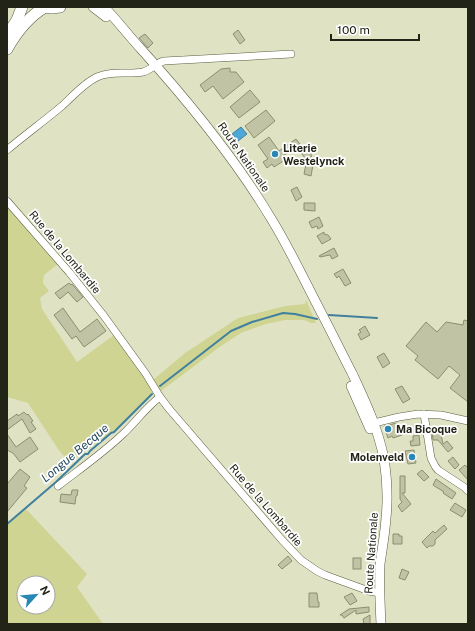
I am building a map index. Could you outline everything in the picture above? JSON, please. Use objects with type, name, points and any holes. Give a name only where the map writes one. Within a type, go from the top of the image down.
[{"type":"highway","points":[[7,35],[17,20],[22,7]]},
{"type":"highway","points":[[7,49],[14,37],[35,13],[45,7],[60,7]]},
{"type":"street","name":"Route Nationale","points":[[94,7],[131,38]]},
{"type":"street","name":"Route Nationale","points":[[104,7],[182,95],[211,131],[256,194],[293,257],[317,305],[338,357],[371,424],[386,484],[386,512],[380,564],[381,624]]},
{"type":"street","points":[[7,150],[94,79],[100,76],[145,71],[161,61],[169,60],[291,54]]},
{"type":"street","name":"Rue de la Lombardie","points":[[7,201],[78,283],[108,321],[176,418],[274,532],[313,569],[369,591],[380,593]]},
{"type":"street","points":[[58,486],[116,440],[160,397]]},
{"type":"street","points":[[371,424],[404,416],[424,414],[441,415],[468,421]]},
{"type":"street","points":[[424,414],[431,458],[435,466],[438,470],[468,491]]},
{"type":"green space","points":[[10,207],[59,263],[44,275],[43,283],[49,291],[40,298],[42,309],[77,362],[114,335],[149,384],[152,393],[150,397],[117,428],[69,463],[28,403],[7,397],[7,210]]},
{"type":"green space","points":[[306,300],[316,323],[311,323],[304,320],[285,320],[266,324],[241,333],[221,346],[161,391],[153,380],[185,353],[238,318],[285,306],[305,304]]},
{"type":"green space","points":[[26,509],[87,574],[77,587],[103,624],[7,624],[7,523]]},
{"type":"water","points":[[241,127],[247,134],[238,141],[232,134]]},
{"type":"building","points":[[238,30],[245,40],[240,44],[233,34]]},
{"type":"building","points":[[145,34],[153,43],[148,48],[139,38]]},
{"type":"building","points":[[230,68],[230,72],[236,72],[244,82],[223,99],[213,86],[205,92],[200,85],[221,69]]},
{"type":"building","points":[[250,90],[260,102],[239,118],[230,107]]},
{"type":"building","points":[[266,110],[275,121],[254,138],[245,126]]},
{"type":"building","name":"Literie Westelynck","points":[[269,137],[279,151],[296,139],[300,144],[283,156],[285,160],[274,167],[272,164],[267,168],[263,162],[268,159],[258,145]]},
{"type":"building","points":[[305,145],[312,156],[306,160],[299,149]]},
{"type":"building","points":[[306,164],[313,165],[311,176],[304,174]]},
{"type":"building","points":[[297,187],[302,197],[296,201],[291,190]]},
{"type":"building","points":[[304,203],[315,203],[315,211],[304,210]]},
{"type":"building","points":[[319,217],[323,226],[318,229],[317,226],[312,228],[309,222]]},
{"type":"building","points":[[324,232],[324,234],[328,235],[331,239],[322,244],[317,236]]},
{"type":"building","points":[[334,248],[338,256],[332,259],[330,255],[319,256]]},
{"type":"building","points":[[343,269],[351,283],[345,286],[339,276],[337,278],[334,274]]},
{"type":"building","points":[[69,283],[71,285],[72,284],[83,297],[77,302],[68,292],[60,299],[55,293]]},
{"type":"building","points":[[63,308],[80,332],[97,319],[106,331],[84,347],[76,336],[72,339],[54,315]]},
{"type":"building","points":[[464,320],[468,321],[468,402],[450,388],[460,375],[449,366],[438,379],[415,360],[418,356],[406,346],[426,322],[437,332],[446,322],[463,325]]},
{"type":"building","points":[[365,326],[370,335],[361,340],[358,334],[361,332],[359,330]]},
{"type":"building","points":[[384,353],[390,363],[383,368],[377,357]]},
{"type":"building","points":[[402,386],[410,399],[403,403],[395,389]]},
{"type":"building","points":[[24,412],[27,415],[28,414],[33,421],[31,422],[36,429],[30,433],[22,419],[7,430],[7,421],[17,414],[18,416]]},
{"type":"building","points":[[397,423],[402,435],[388,438],[384,426]]},
{"type":"building","points":[[440,430],[443,444],[447,441],[453,448],[448,452],[438,440],[433,440],[432,431]]},
{"type":"building","points":[[7,434],[16,447],[30,437],[38,449],[20,462],[13,453],[7,450]]},
{"type":"building","points":[[419,435],[420,445],[411,446],[410,441],[413,441],[413,436]]},
{"type":"building","name":"Molenveld","points":[[414,450],[416,463],[408,464],[405,451]]},
{"type":"building","points":[[453,457],[459,465],[455,469],[448,461]]},
{"type":"building","points":[[465,465],[468,468],[468,480],[459,470]]},
{"type":"building","points":[[20,469],[30,477],[24,486],[27,488],[7,512],[7,484]]},
{"type":"building","points":[[422,470],[429,477],[424,481],[417,474]]},
{"type":"building","points":[[400,476],[405,476],[405,493],[402,493],[411,504],[402,512],[398,506],[402,502],[400,499]]},
{"type":"building","points":[[436,479],[456,493],[452,499],[433,485]]},
{"type":"building","points":[[72,490],[78,490],[75,504],[60,502],[61,494],[71,495]]},
{"type":"building","points":[[455,503],[466,510],[462,517],[450,510]]},
{"type":"building","points":[[444,525],[447,529],[435,540],[435,544],[433,546],[429,546],[427,548],[422,542],[433,531],[435,533]]},
{"type":"building","points":[[393,534],[399,534],[399,536],[402,536],[402,544],[393,544]]},
{"type":"building","points":[[288,556],[292,561],[282,569],[278,565]]},
{"type":"building","points":[[353,558],[361,558],[361,569],[353,569]]},
{"type":"building","points":[[402,569],[409,572],[405,580],[399,578]]},
{"type":"building","points":[[309,593],[317,593],[319,607],[309,607]]},
{"type":"building","points":[[352,593],[357,601],[350,605],[344,597]]},
{"type":"building","points":[[369,607],[369,612],[356,614],[356,610],[344,618],[340,615],[349,609]]},
{"type":"building","points":[[370,615],[370,624],[364,624],[363,619]]},
{"type":"waterway","name":"Longue Becque","points":[[160,386],[231,331],[252,322],[283,313],[317,319]]},
{"type":"waterway","name":"Longue Becque","points":[[329,315],[377,318]]},
{"type":"waterway","name":"Longue Becque","points":[[7,524],[56,482],[85,454],[88,454],[114,432],[152,394]]},
{"type":"place","name":"Literie Westelynck","points":[[275,154]]},
{"type":"place","name":"Ma Bicoque","points":[[388,429]]},
{"type":"place","name":"Molenveld","points":[[412,457]]}]
